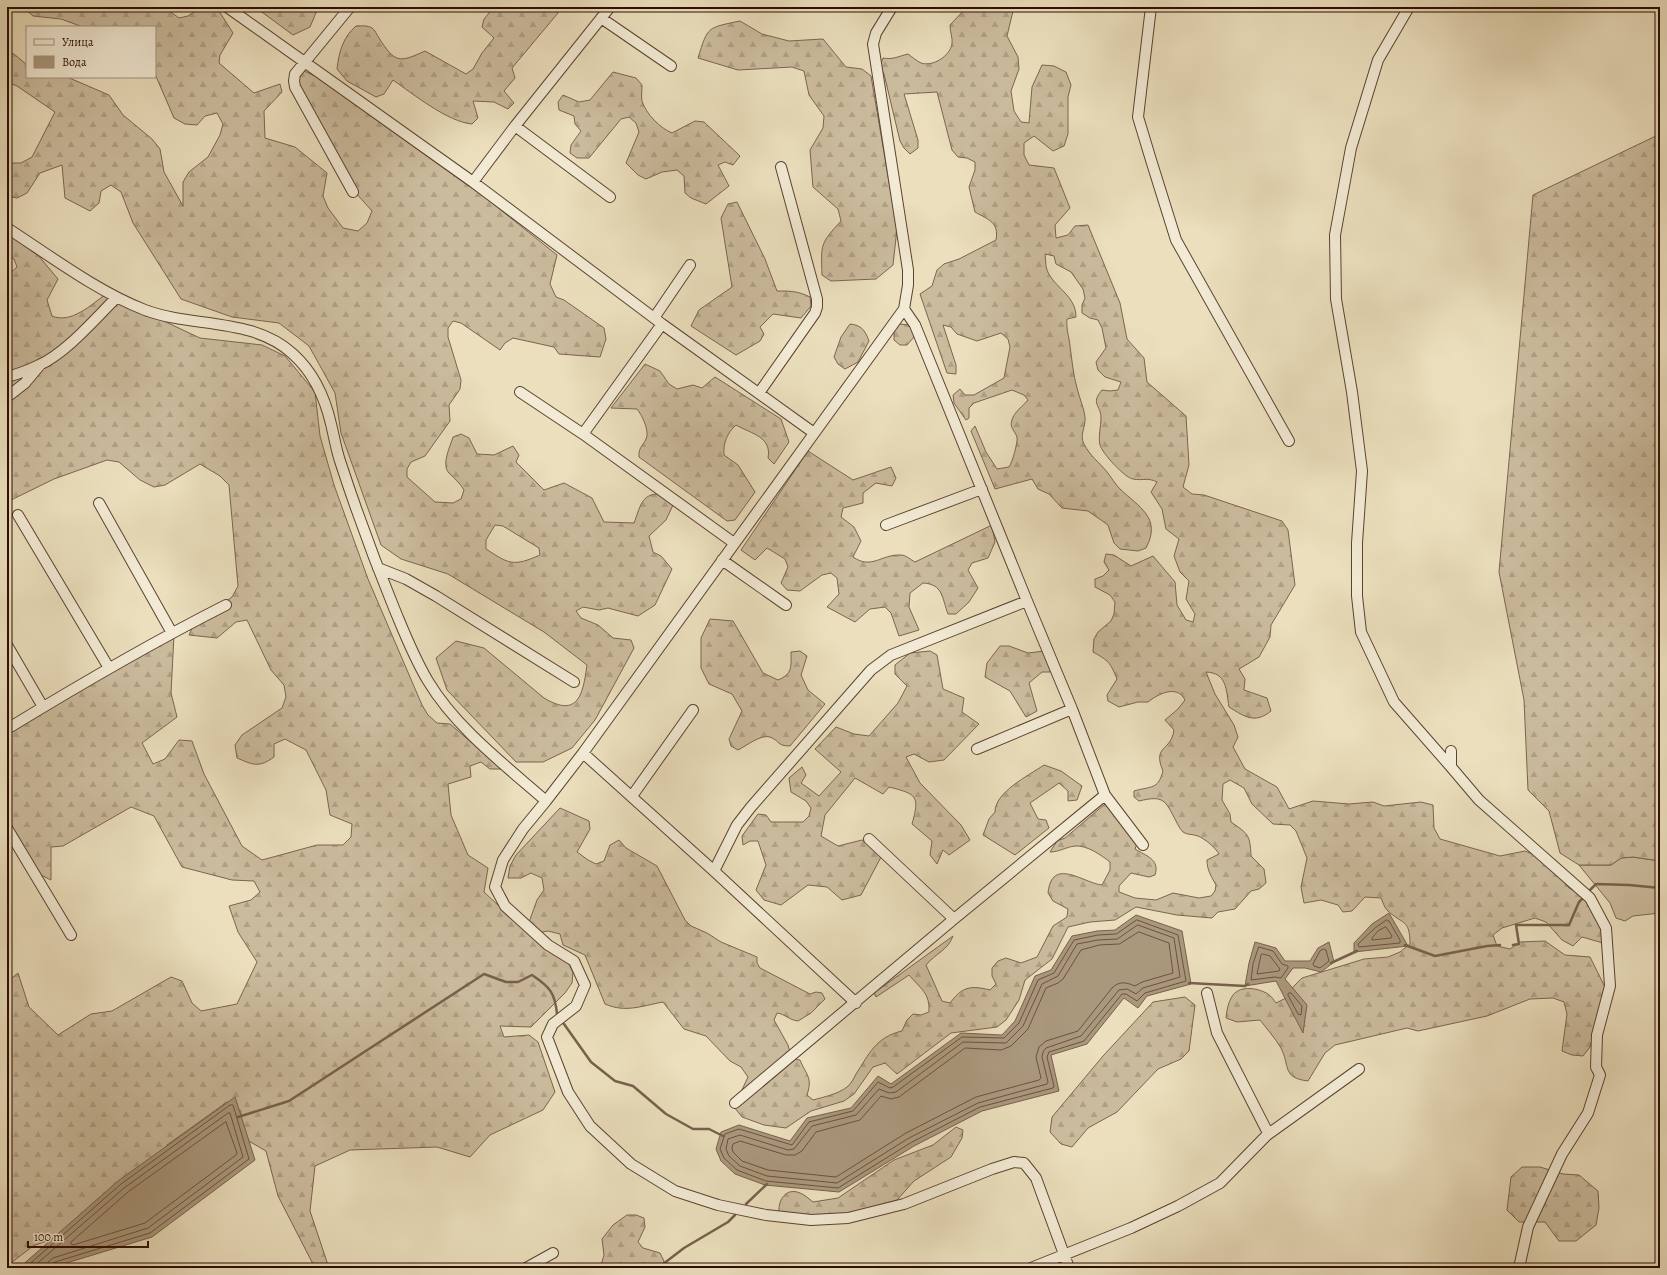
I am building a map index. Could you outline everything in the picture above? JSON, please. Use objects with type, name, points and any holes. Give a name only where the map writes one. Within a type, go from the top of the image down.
[{"type":"street","points":[[226,7],[473,182],[658,321],[814,432]]},
{"type":"street","points":[[350,7],[303,62],[295,74],[294,81],[295,87],[353,192]]},
{"type":"street","points":[[473,182],[515,126],[610,7]]},
{"type":"street","points":[[892,7],[876,33],[873,44],[908,270],[908,285],[904,309],[582,753],[523,829],[503,860],[495,887],[505,906],[548,945],[574,961],[585,985],[576,1006],[553,1024],[547,1037],[568,1092],[590,1126],[631,1164],[675,1191],[718,1205],[766,1214],[811,1220],[848,1218],[904,1204],[992,1168],[1014,1162],[1024,1163],[1036,1178],[1069,1268]]},
{"type":"street","points":[[1151,7],[1138,117],[1176,240],[1289,441]]},
{"type":"street","points":[[1409,7],[1378,60],[1351,148],[1335,235],[1336,299],[1352,392],[1362,471],[1357,543],[1357,596],[1361,632],[1394,702],[1479,800],[1590,898],[1606,928],[1610,986],[1597,1035],[1596,1067],[1600,1075],[1588,1113],[1562,1154],[1528,1227],[1519,1268]]},
{"type":"street","points":[[601,18],[671,66]]},
{"type":"street","points":[[515,126],[610,196]]},
{"type":"street","points":[[759,393],[815,313],[817,307],[817,299],[781,168]]},
{"type":"street","points":[[7,228],[116,298],[147,311],[237,327],[263,335],[280,344],[293,354],[306,368],[324,400],[338,458],[378,568],[410,646],[428,681],[447,707],[482,744],[546,801]]},
{"type":"street","points":[[583,434],[658,321],[690,265]]},
{"type":"street","points":[[7,377],[40,365],[66,347],[116,298]]},
{"type":"street","points":[[904,309],[915,325],[1072,709],[1105,795],[1143,845]]},
{"type":"street","points":[[7,397],[25,383],[40,365]]},
{"type":"street","points":[[520,392],[583,434],[734,543]]},
{"type":"street","points":[[886,525],[982,489]]},
{"type":"street","points":[[99,503],[172,633]]},
{"type":"street","points":[[18,515],[109,668]]},
{"type":"street","points":[[722,560],[786,605]]},
{"type":"street","points":[[378,568],[406,579],[436,596],[574,682]]},
{"type":"street","points":[[714,871],[737,825],[751,807],[865,676],[880,663],[891,655],[1027,601]]},
{"type":"street","points":[[7,729],[109,668],[226,605]]},
{"type":"street","points":[[7,645],[43,707]]},
{"type":"street","points":[[976,749],[1072,709]]},
{"type":"street","points":[[632,796],[694,710]]},
{"type":"street","points":[[1451,751],[1451,767]]},
{"type":"street","points":[[582,753],[632,796],[856,1003]]},
{"type":"street","points":[[735,1103],[856,1003],[954,919],[1105,795]]},
{"type":"street","points":[[7,828],[71,935]]},
{"type":"street","points":[[869,839],[954,919]]},
{"type":"street","points":[[1207,993],[1217,1033],[1268,1133]]},
{"type":"street","points":[[1031,1268],[1131,1228],[1172,1209],[1220,1183],[1268,1133],[1359,1069]]},
{"type":"street","points":[[526,1268],[553,1253]]},
{"type":"green space","points":[[23,7],[164,7],[179,18],[188,16],[200,7],[219,11],[233,33],[220,55],[219,63],[254,93],[280,84],[282,92],[264,111],[265,138],[295,147],[327,173],[323,196],[328,208],[343,228],[358,231],[367,223],[372,211],[355,192],[296,80],[304,71],[315,76],[487,199],[557,255],[550,284],[556,297],[564,300],[604,328],[606,339],[600,357],[559,354],[554,347],[513,338],[505,343],[500,350],[461,323],[453,321],[448,328],[448,337],[461,380],[460,389],[449,405],[450,421],[425,456],[411,462],[407,469],[407,477],[435,502],[453,503],[461,499],[464,490],[447,470],[446,461],[453,437],[461,434],[469,438],[477,454],[494,455],[513,446],[519,455],[516,462],[544,490],[564,483],[592,498],[604,522],[634,523],[642,502],[654,494],[660,494],[673,505],[666,520],[649,536],[653,552],[661,556],[672,569],[655,605],[638,616],[608,608],[599,610],[583,607],[576,611],[581,618],[598,625],[613,638],[631,640],[634,648],[595,720],[572,748],[543,762],[516,762],[447,690],[436,658],[456,641],[484,648],[544,698],[556,704],[565,706],[572,704],[577,700],[581,693],[584,685],[587,665],[544,632],[448,574],[401,559],[381,545],[341,433],[335,393],[309,346],[279,323],[232,317],[181,299],[133,223],[121,192],[111,185],[101,191],[99,203],[90,211],[65,198],[62,165],[40,173],[27,193],[17,198],[7,196],[7,163],[21,163],[32,157],[55,112],[17,86],[7,82],[7,52],[14,54],[26,64],[26,78],[69,78],[109,95],[123,115],[152,139],[160,149],[164,172],[183,206],[183,182],[189,172],[208,157],[220,135],[223,124],[217,113],[205,116],[197,125],[185,124],[174,118],[156,76],[156,26],[80,26],[61,19],[33,16]],"holes":[[[495,525],[503,526],[539,548],[540,555],[531,559],[512,562],[506,561],[486,549],[486,540]]]},
{"type":"green space","points":[[255,7],[318,8],[310,27],[293,35]]},
{"type":"green space","points":[[494,7],[554,7],[558,13],[512,68],[515,78],[504,91],[514,103],[508,109],[494,102],[473,101],[478,118],[472,124],[452,118],[442,113],[420,100],[393,80],[384,94],[376,97],[347,81],[337,69],[340,51],[348,35],[356,26],[364,26],[373,29],[389,52],[398,58],[409,58],[425,51],[466,74],[473,69],[482,53],[494,38],[482,27],[484,19]]},
{"type":"green space","points":[[967,7],[1014,7],[1007,36],[1018,57],[1019,69],[1011,91],[1014,111],[1021,122],[1029,123],[1032,87],[1042,65],[1054,66],[1066,72],[1071,85],[1068,97],[1068,134],[1064,146],[1053,151],[1034,136],[1024,143],[1024,155],[1029,165],[1054,168],[1070,208],[1055,225],[1056,238],[1068,235],[1075,226],[1088,225],[1120,303],[1127,339],[1144,358],[1147,382],[1186,416],[1189,465],[1183,487],[1192,494],[1204,495],[1282,521],[1288,530],[1295,585],[1271,625],[1270,637],[1259,657],[1239,669],[1245,679],[1244,690],[1267,698],[1271,711],[1260,717],[1250,718],[1235,711],[1229,707],[1226,688],[1222,679],[1218,675],[1206,672],[1215,694],[1234,725],[1238,737],[1233,747],[1245,769],[1277,787],[1289,809],[1313,801],[1349,804],[1373,802],[1384,806],[1421,802],[1433,805],[1434,828],[1440,839],[1500,856],[1525,851],[1546,860],[1569,888],[1590,900],[1605,919],[1603,943],[1582,937],[1573,946],[1562,940],[1546,922],[1535,918],[1502,928],[1493,935],[1497,946],[1510,949],[1520,942],[1545,941],[1565,955],[1590,957],[1606,989],[1590,1047],[1583,1056],[1572,1055],[1562,1051],[1567,1014],[1564,1002],[1553,998],[1530,999],[1487,1016],[1418,1031],[1407,1028],[1335,1045],[1325,1053],[1308,1081],[1294,1077],[1290,1074],[1281,1048],[1260,1020],[1237,1022],[1226,1018],[1227,1009],[1233,995],[1240,990],[1250,988],[1268,994],[1276,1003],[1288,997],[1293,987],[1302,978],[1364,959],[1388,957],[1400,952],[1410,944],[1409,930],[1404,923],[1387,910],[1381,898],[1365,897],[1352,911],[1343,912],[1338,905],[1321,900],[1304,903],[1301,887],[1307,858],[1296,831],[1290,825],[1273,824],[1252,804],[1244,788],[1230,780],[1223,784],[1222,800],[1230,814],[1231,822],[1247,835],[1250,843],[1251,856],[1264,869],[1266,883],[1259,889],[1251,891],[1235,909],[1218,912],[1212,918],[1177,915],[1136,907],[1115,920],[1090,922],[1068,927],[1052,959],[1025,980],[1019,1000],[1006,1020],[997,1027],[951,1033],[897,1074],[885,1063],[873,1067],[854,1094],[844,1101],[811,1111],[786,1128],[764,1125],[742,1117],[734,1107],[748,1077],[741,1067],[730,1061],[706,1036],[684,1029],[663,1002],[641,1007],[627,1008],[613,1007],[605,1004],[585,955],[563,945],[560,934],[548,931],[537,933],[528,925],[537,900],[544,890],[542,878],[531,873],[521,878],[508,878],[510,866],[516,855],[560,808],[589,821],[590,829],[577,852],[588,860],[596,864],[604,861],[610,845],[619,840],[626,848],[657,866],[685,920],[691,926],[707,933],[721,942],[757,957],[757,963],[760,968],[810,994],[816,992],[822,993],[825,999],[811,1013],[798,1021],[777,1013],[774,1020],[788,1045],[792,1059],[800,1060],[809,1080],[807,1095],[813,1100],[835,1093],[847,1087],[869,1053],[879,1042],[886,1037],[902,1031],[907,1020],[913,1014],[921,1015],[929,1012],[928,1000],[924,992],[909,975],[876,997],[874,993],[953,936],[948,945],[926,965],[942,1001],[950,1003],[958,994],[967,989],[977,988],[990,990],[996,984],[992,976],[992,968],[998,961],[1006,958],[1021,963],[1037,957],[1053,926],[1067,917],[1068,909],[1053,901],[1048,893],[1051,882],[1055,876],[1069,874],[1102,885],[1110,870],[1110,862],[1084,847],[1075,846],[1050,852],[1057,841],[1065,838],[1105,804],[1112,804],[1138,841],[1135,849],[1151,859],[1156,865],[1155,875],[1149,877],[1131,873],[1119,886],[1119,892],[1135,898],[1156,900],[1173,893],[1199,898],[1211,896],[1215,891],[1216,885],[1211,876],[1207,860],[1219,854],[1215,849],[1201,837],[1183,832],[1169,808],[1163,801],[1159,799],[1147,799],[1139,801],[1134,797],[1134,791],[1153,786],[1159,781],[1163,771],[1160,763],[1161,752],[1172,737],[1174,730],[1165,720],[1178,709],[1185,700],[1182,695],[1172,691],[1157,696],[1148,702],[1138,702],[1119,707],[1108,701],[1107,695],[1117,679],[1113,669],[1106,660],[1093,652],[1094,639],[1098,632],[1111,621],[1114,614],[1115,602],[1110,595],[1095,587],[1095,579],[1103,576],[1109,570],[1104,562],[1106,554],[1114,555],[1131,566],[1153,556],[1175,582],[1177,605],[1186,620],[1193,622],[1195,614],[1186,599],[1189,581],[1180,572],[1174,556],[1179,539],[1166,529],[1162,509],[1151,492],[1157,482],[1129,478],[1114,465],[1100,445],[1099,435],[1101,414],[1096,402],[1097,398],[1102,390],[1118,390],[1121,382],[1105,377],[1098,370],[1096,362],[1106,348],[1102,328],[1098,320],[1090,318],[1082,313],[1082,305],[1085,298],[1083,289],[1071,272],[1056,264],[1054,256],[1045,254],[1046,268],[1050,276],[1069,297],[1075,309],[1076,317],[1067,319],[1067,326],[1074,378],[1084,410],[1085,424],[1082,437],[1084,444],[1118,487],[1141,508],[1150,521],[1150,538],[1146,548],[1138,551],[1120,549],[1114,543],[1108,525],[1088,511],[1062,508],[1049,494],[1038,489],[1032,479],[995,489],[971,431],[975,426],[986,452],[997,469],[1009,467],[1017,440],[1011,422],[1015,414],[1028,400],[1024,395],[1012,390],[974,403],[969,408],[969,418],[966,420],[954,403],[953,395],[960,389],[965,395],[974,395],[1004,378],[1010,347],[1008,339],[1001,333],[977,341],[957,334],[951,327],[943,325],[956,365],[956,374],[947,373],[920,294],[932,286],[937,270],[944,264],[959,259],[996,240],[997,234],[992,222],[975,212],[969,187],[975,170],[975,162],[967,158],[958,157],[952,150],[937,92],[904,94],[918,140],[918,148],[910,154],[900,141],[884,74],[880,66],[883,58],[893,58],[908,54],[919,62],[926,64],[940,60],[951,48],[952,40],[950,25]]},
{"type":"green space","points":[[740,21],[762,34],[789,41],[823,39],[846,67],[862,69],[871,76],[897,229],[893,265],[876,279],[831,281],[822,275],[823,245],[825,240],[841,221],[838,209],[813,187],[810,150],[823,128],[824,116],[809,95],[804,71],[792,67],[738,70],[698,58],[704,40],[710,30],[721,25]]},
{"type":"green space","points":[[613,72],[636,78],[642,85],[642,101],[644,106],[650,116],[667,131],[672,133],[695,121],[704,122],[740,156],[733,165],[725,162],[718,165],[729,186],[706,204],[691,198],[685,193],[684,176],[677,170],[662,172],[646,179],[638,175],[626,163],[639,132],[636,123],[629,117],[621,119],[589,158],[577,158],[570,153],[571,145],[581,131],[575,124],[574,116],[559,110],[558,102],[563,95],[579,102],[590,100]]},
{"type":"green space","points":[[1660,134],[1660,861],[1633,857],[1621,858],[1611,865],[1579,865],[1560,853],[1549,811],[1528,790],[1524,700],[1499,572],[1533,195]]},
{"type":"green space","points":[[737,202],[765,259],[777,291],[794,292],[806,295],[810,297],[811,306],[801,318],[773,314],[760,327],[764,334],[760,341],[736,355],[691,326],[699,310],[732,287],[721,218],[728,204]]},
{"type":"green space","points":[[7,232],[37,254],[58,279],[47,300],[52,316],[59,318],[73,315],[87,308],[106,294],[200,338],[262,345],[285,356],[315,392],[320,436],[334,485],[368,579],[422,705],[428,715],[437,723],[450,724],[502,769],[490,769],[481,762],[470,766],[471,777],[448,784],[451,815],[468,855],[488,868],[484,892],[545,949],[567,961],[573,972],[572,983],[565,993],[531,1027],[500,1026],[504,1037],[529,1035],[538,1042],[555,1092],[543,1110],[490,1135],[470,1157],[437,1147],[350,1150],[315,1166],[310,1211],[329,1268],[315,1268],[278,1196],[266,1151],[240,1136],[241,1111],[227,1102],[167,1145],[164,1168],[87,1226],[33,1246],[7,1266],[7,982],[18,973],[29,1007],[58,1035],[91,1014],[112,1011],[171,977],[182,981],[192,1003],[201,1011],[237,1004],[257,962],[238,932],[229,906],[251,900],[260,892],[254,881],[232,880],[182,867],[154,816],[131,807],[63,846],[51,847],[51,880],[39,874],[7,822],[7,732],[174,635],[171,693],[177,717],[142,743],[153,764],[165,759],[179,740],[192,741],[204,774],[242,846],[262,860],[317,845],[343,845],[351,837],[352,824],[330,815],[326,790],[306,750],[285,739],[274,744],[274,757],[264,763],[252,764],[237,758],[235,745],[242,735],[282,708],[286,697],[284,685],[271,670],[247,620],[236,622],[217,638],[189,635],[194,624],[232,597],[238,586],[229,485],[220,476],[200,464],[165,485],[154,487],[140,480],[119,462],[107,460],[54,479],[7,502],[7,276],[17,267],[14,259],[7,255]]},
{"type":"green space","points":[[850,324],[862,329],[869,341],[858,362],[845,369],[838,364],[834,357],[841,337]]},
{"type":"green space","points":[[900,324],[909,325],[914,332],[914,337],[907,345],[900,345],[894,340],[894,330]]},
{"type":"green space","points":[[645,364],[660,371],[669,384],[677,389],[693,385],[702,388],[715,377],[781,419],[789,442],[774,464],[768,458],[767,445],[760,437],[736,425],[726,438],[724,455],[738,465],[755,492],[735,520],[727,521],[639,457],[640,450],[647,436],[646,426],[641,415],[637,409],[611,408]]},
{"type":"green space","points":[[808,451],[853,480],[891,467],[896,478],[892,486],[876,483],[863,493],[863,503],[843,508],[841,517],[854,527],[861,541],[853,557],[860,561],[871,562],[894,555],[903,555],[915,562],[992,525],[995,542],[988,558],[972,563],[968,570],[978,588],[969,602],[956,614],[948,614],[943,597],[938,589],[930,584],[923,583],[910,593],[909,607],[919,630],[899,636],[891,613],[885,607],[870,609],[855,622],[827,607],[839,594],[837,578],[831,573],[822,575],[800,591],[787,590],[781,583],[788,567],[785,559],[767,548],[755,560],[741,550]]},
{"type":"green space","points":[[710,619],[733,621],[763,673],[778,680],[783,678],[789,672],[791,665],[791,652],[800,651],[807,656],[801,675],[808,690],[825,704],[790,746],[783,745],[770,737],[762,737],[738,750],[731,746],[729,739],[742,711],[732,694],[709,684],[701,668],[701,638]]},
{"type":"green space","points":[[1000,646],[1009,646],[1028,653],[1045,651],[1053,656],[1050,672],[1042,672],[1029,683],[1037,711],[1026,717],[1010,691],[985,677],[987,663]]},
{"type":"green space","points":[[930,651],[937,655],[943,689],[964,698],[962,712],[979,724],[944,760],[929,762],[914,754],[906,757],[920,783],[961,825],[970,840],[949,855],[943,850],[937,864],[930,855],[932,841],[912,824],[916,802],[911,794],[889,787],[883,794],[855,778],[825,815],[821,836],[838,846],[862,840],[877,850],[881,857],[861,895],[842,900],[827,887],[808,885],[781,905],[764,900],[756,890],[766,865],[758,841],[750,841],[743,845],[742,836],[758,814],[766,815],[771,822],[803,822],[809,816],[811,808],[806,801],[791,792],[789,778],[802,767],[806,775],[801,783],[819,796],[841,772],[815,749],[836,727],[854,734],[869,736],[898,703],[907,686],[895,674],[895,665],[910,653]]},
{"type":"green space","points":[[1044,765],[1061,771],[1082,786],[1077,800],[1068,801],[1068,791],[1059,783],[1030,803],[1038,819],[1046,820],[1049,828],[1015,855],[983,835],[989,819],[995,812],[996,805],[1006,791],[1021,779]]},
{"type":"green space","points":[[1633,857],[1660,861],[1660,913],[1633,916],[1625,921],[1616,918],[1610,903],[1579,865],[1611,865],[1621,858]]},
{"type":"green space","points":[[1185,997],[1195,1005],[1189,1051],[1181,1059],[1158,1069],[1117,1112],[1088,1128],[1072,1147],[1061,1144],[1050,1132],[1052,1117],[1103,1056],[1153,1002]]},
{"type":"green space","points":[[956,1127],[963,1130],[962,1138],[951,1157],[914,1181],[897,1200],[836,1217],[794,1217],[779,1212],[780,1203],[787,1193],[800,1193],[813,1202],[838,1198],[894,1160],[933,1145]]},
{"type":"green space","points":[[1522,1167],[1540,1167],[1563,1174],[1579,1175],[1598,1191],[1599,1208],[1596,1225],[1576,1241],[1559,1241],[1545,1222],[1519,1222],[1507,1210],[1511,1177]]},
{"type":"green space","points":[[627,1215],[636,1215],[644,1218],[645,1227],[638,1242],[643,1248],[660,1253],[664,1261],[662,1268],[600,1268],[604,1255],[602,1239],[613,1225]]},
{"type":"water","points":[[1389,913],[1408,946],[1354,952],[1354,943],[1372,924]]},
{"type":"water","points":[[1136,915],[1182,931],[1191,984],[1147,996],[1138,1008],[1124,998],[1087,1044],[1051,1055],[1059,1091],[982,1111],[914,1146],[839,1192],[765,1185],[735,1174],[721,1161],[716,1149],[721,1132],[739,1125],[790,1141],[807,1118],[851,1108],[878,1076],[891,1084],[961,1033],[1002,1035],[1015,1021],[1035,976],[1051,970],[1072,936],[1097,931],[1115,930]]},
{"type":"water","points":[[1255,942],[1276,948],[1285,961],[1310,961],[1318,948],[1329,942],[1334,962],[1321,972],[1305,968],[1293,968],[1285,979],[1307,1005],[1303,1033],[1276,981],[1245,986]]},
{"type":"water","points":[[235,1097],[255,1160],[152,1237],[50,1268],[19,1268],[118,1181]]},
{"type":"waterway","points":[[1588,892],[1596,884],[1660,888]]},
{"type":"waterway","points":[[1513,945],[1519,944],[1516,925],[1569,925],[1579,902],[1585,896]]},
{"type":"waterway","points":[[1405,945],[1435,956],[1500,945]]},
{"type":"waterway","points":[[1331,963],[1357,951]]},
{"type":"waterway","points":[[238,1117],[289,1101],[484,974],[506,982],[518,982],[532,975],[543,983],[550,991],[555,1001],[557,1014]]},
{"type":"waterway","points":[[1189,983],[1245,986],[1248,984]]},
{"type":"waterway","points":[[564,1024],[591,1062],[615,1081],[633,1086],[666,1114],[693,1129],[709,1129],[723,1136]]},
{"type":"waterway","points":[[746,1204],[767,1184]]},
{"type":"waterway","points":[[658,1268],[684,1248],[728,1222],[735,1215]]}]
